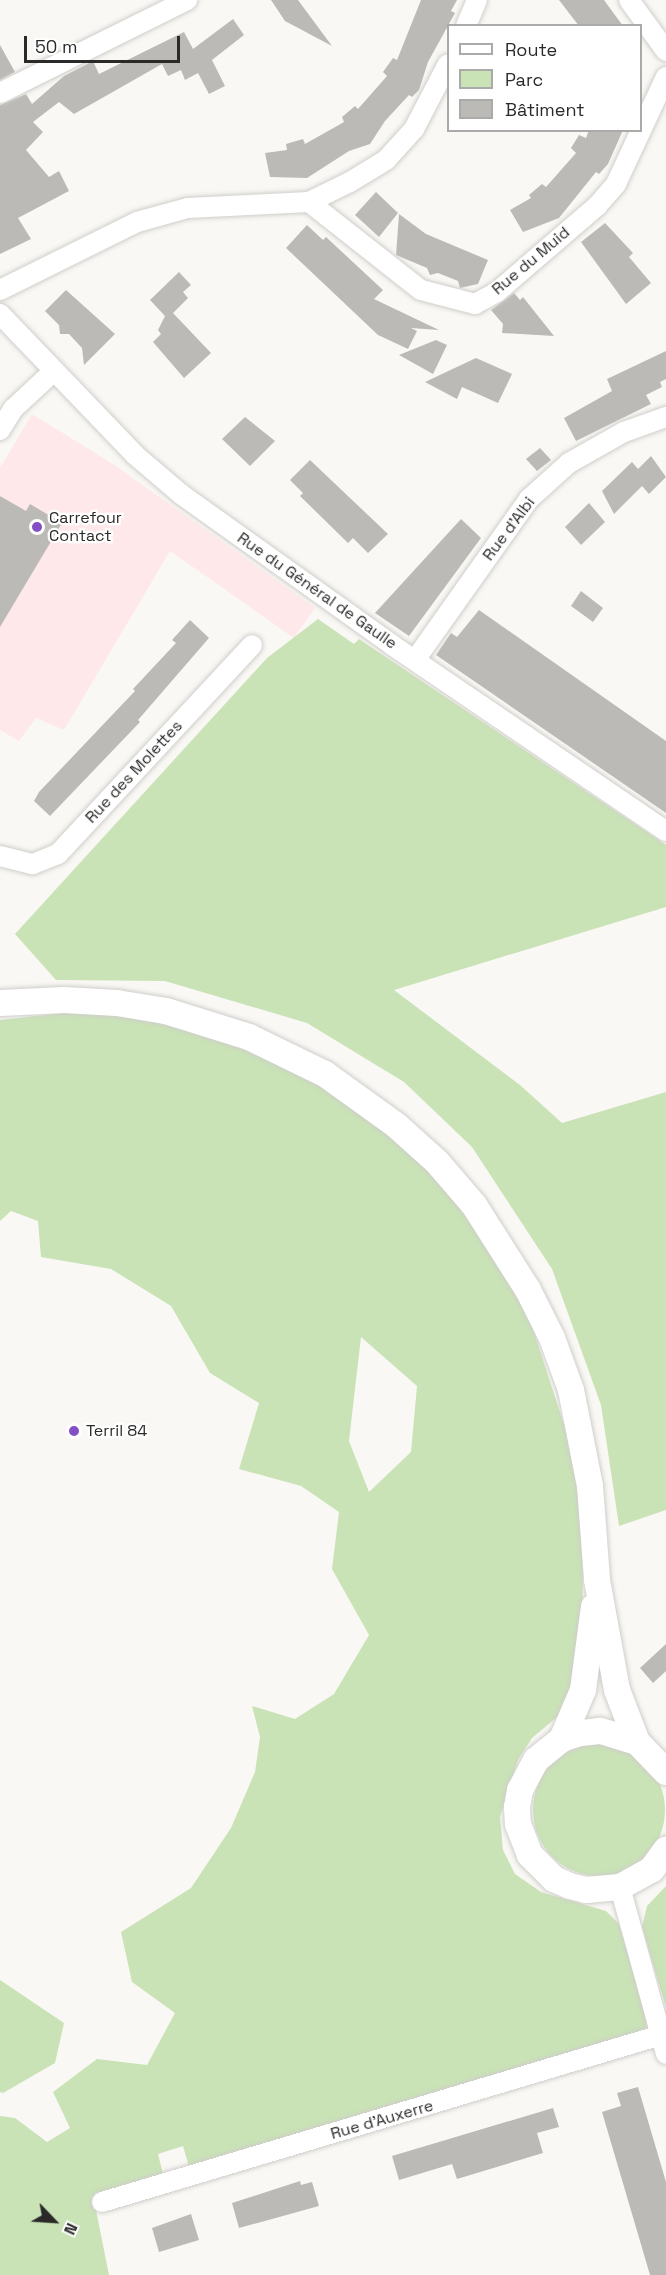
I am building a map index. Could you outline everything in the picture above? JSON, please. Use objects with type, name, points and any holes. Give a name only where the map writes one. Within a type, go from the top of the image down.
[{"type":"main road","points":[[0,1003],[64,1000],[117,1003],[166,1011],[285,1051],[360,1097],[437,1161],[501,1244],[552,1338],[582,1436],[590,1486],[597,1580],[617,1690],[637,1742]]},
{"type":"main road","points":[[562,1739],[583,1690],[597,1580]]},
{"type":"main road","points":[[663,1764],[637,1742],[600,1731],[562,1739],[536,1760],[520,1790],[518,1824],[523,1840],[541,1868],[570,1886],[595,1890],[620,1887],[652,1869],[666,1850]]},
{"type":"street","points":[[0,93],[187,0]]},
{"type":"street","points":[[467,24],[477,0]]},
{"type":"street","points":[[629,0],[666,51]]},
{"type":"street","points":[[0,290],[137,222],[188,208],[309,202],[386,160],[414,129],[447,66]]},
{"type":"street","name":"Rue du Muid","points":[[642,128],[666,77]]},
{"type":"street","name":"Rue du Muid","points":[[309,202],[421,290],[475,304],[497,292],[597,206],[616,184],[640,132]]},
{"type":"street","name":"Rue du Général de Gaulle","points":[[0,314],[135,455],[182,495],[415,660],[666,831]]},
{"type":"street","points":[[0,430],[13,409],[54,371]]},
{"type":"street","name":"Rue d'Albi","points":[[415,660],[529,499],[569,463],[624,432],[666,418]]},
{"type":"street","name":"Rue des Molettes","points":[[0,856],[33,864],[58,854],[252,645]]},
{"type":"street","points":[[620,1887],[663,2045]]},
{"type":"street","name":"Rue d'Auxerre","points":[[102,2202],[663,2045]]},
{"type":"shaded area","points":[[32,414],[113,464],[315,608],[294,638],[170,551],[64,730],[36,718],[19,741],[0,730],[0,468]]},
{"type":"green space","points":[[318,619],[354,644],[359,639],[666,845],[666,907],[394,990],[520,1085],[562,1123],[666,1092],[666,1510],[619,1526],[601,1405],[552,1269],[472,1147],[404,1082],[307,1023],[165,981],[56,980],[15,934],[267,658]]},
{"type":"green space","points":[[64,1013],[115,1014],[203,1033],[263,1056],[318,1084],[357,1108],[409,1151],[460,1206],[499,1261],[531,1323],[568,1437],[578,1482],[583,1573],[582,1630],[569,1707],[532,1738],[518,1760],[500,1817],[503,1850],[515,1874],[541,1892],[606,1911],[619,1924],[645,2010],[647,2030],[190,2170],[183,2146],[158,2154],[164,2178],[94,2200],[109,2275],[0,2275],[0,2116],[15,2118],[47,2142],[70,2128],[53,2092],[97,2059],[147,2065],[175,2013],[132,1982],[121,1932],[191,1888],[231,1828],[255,1772],[260,1737],[252,1706],[295,1719],[334,1694],[369,1635],[332,1569],[339,1512],[301,1486],[239,1469],[259,1403],[210,1373],[171,1306],[111,1269],[41,1257],[38,1221],[11,1211],[0,1221],[0,1020]],"holes":[[[361,1337],[417,1386],[411,1452],[369,1492],[349,1441]]]},
{"type":"green space","points":[[599,1744],[624,1749],[646,1763],[660,1785],[665,1810],[660,1835],[646,1857],[624,1871],[599,1876],[574,1871],[552,1857],[538,1835],[533,1810],[538,1785],[552,1763],[574,1749]]},
{"type":"green space","points":[[666,1886],[666,2007],[642,1927],[647,1906]]},
{"type":"green space","points":[[0,1980],[64,2023],[55,2063],[3,2093],[0,2092]]},
{"type":"building","points":[[271,0],[298,0],[332,46],[285,21]]},
{"type":"building","points":[[421,0],[457,0],[451,11],[455,13],[428,62],[419,90],[412,97],[409,95],[385,121],[370,144],[349,151],[307,178],[270,177],[265,153],[287,150],[286,144],[303,139],[305,144],[344,122],[342,117],[355,106],[358,109],[387,76],[383,72],[393,58],[397,60]]},
{"type":"building","points":[[559,0],[604,0],[622,24],[577,24]]},
{"type":"building","points":[[233,19],[244,35],[212,60],[225,86],[209,94],[198,73],[185,80],[181,70],[168,76],[162,64],[74,114],[59,102],[33,122],[43,132],[26,150],[49,177],[59,171],[69,191],[18,218],[31,239],[0,254],[0,105],[26,94],[32,104],[64,76],[93,61],[99,74],[184,32],[193,49]]},
{"type":"building","points":[[0,45],[15,72],[0,80]]},
{"type":"building","points":[[588,132],[622,132],[608,164],[599,174],[596,172],[559,218],[523,232],[510,210],[531,198],[529,195],[542,184],[546,187],[576,153],[571,148],[579,135],[586,138]]},
{"type":"building","points":[[376,192],[398,213],[379,237],[355,215]]},
{"type":"building","points":[[399,214],[426,234],[488,260],[478,284],[460,288],[458,281],[438,273],[430,275],[427,268],[396,255]]},
{"type":"building","points":[[605,223],[633,253],[629,257],[651,283],[626,304],[581,242]]},
{"type":"building","points":[[307,225],[323,240],[326,237],[383,290],[374,299],[439,330],[411,328],[417,331],[408,349],[378,335],[286,248]]},
{"type":"building","points":[[179,272],[191,285],[183,292],[188,298],[173,313],[211,353],[184,378],[153,342],[161,334],[158,330],[165,316],[150,300]]},
{"type":"building","points":[[66,290],[115,334],[84,365],[82,348],[69,334],[60,334],[59,325],[45,311]]},
{"type":"building","points":[[514,293],[520,300],[523,297],[554,336],[502,333],[503,324],[491,310]]},
{"type":"building","points":[[436,340],[447,345],[433,374],[399,355]]},
{"type":"building","points":[[666,351],[666,379],[660,382],[662,387],[646,395],[651,404],[576,441],[564,418],[612,391],[607,379]]},
{"type":"building","points":[[476,358],[512,374],[498,403],[462,387],[457,399],[425,382]]},
{"type":"building","points":[[245,417],[275,441],[250,466],[222,439]]},
{"type":"building","points":[[540,448],[551,460],[537,471],[526,459]]},
{"type":"building","points":[[651,456],[666,477],[649,494],[642,486],[614,514],[602,491],[632,462],[638,469]]},
{"type":"building","points":[[310,460],[388,534],[368,553],[353,538],[348,543],[300,496],[303,493],[290,480]]},
{"type":"building","points":[[0,496],[26,511],[30,504],[62,523],[0,627]]},
{"type":"building","points":[[589,503],[605,522],[581,545],[565,527]]},
{"type":"building","points":[[461,519],[481,538],[409,636],[375,613]]},
{"type":"building","points":[[581,591],[603,608],[593,622],[571,606]]},
{"type":"building","points":[[479,610],[666,741],[666,813],[436,655],[451,633],[457,637]]},
{"type":"building","points":[[190,620],[209,638],[138,720],[140,722],[50,816],[34,801],[39,792],[135,691],[133,689],[176,643],[172,640]]},
{"type":"building","points":[[666,1644],[666,1671],[653,1683],[640,1668]]},
{"type":"building","points":[[638,2087],[666,2182],[666,2275],[650,2275],[602,2112],[621,2106],[617,2093]]},
{"type":"building","points":[[553,2108],[559,2127],[537,2133],[543,2153],[457,2179],[452,2164],[399,2180],[392,2156]]},
{"type":"building","points":[[300,2181],[301,2185],[312,2182],[319,2206],[239,2228],[232,2203]]},
{"type":"building","points":[[191,2214],[199,2240],[159,2252],[152,2228]]},
{"type":"place","name":"Carrefour Contact","points":[[37,527]]},
{"type":"place","name":"Terril 84","points":[[74,1431]]}]
